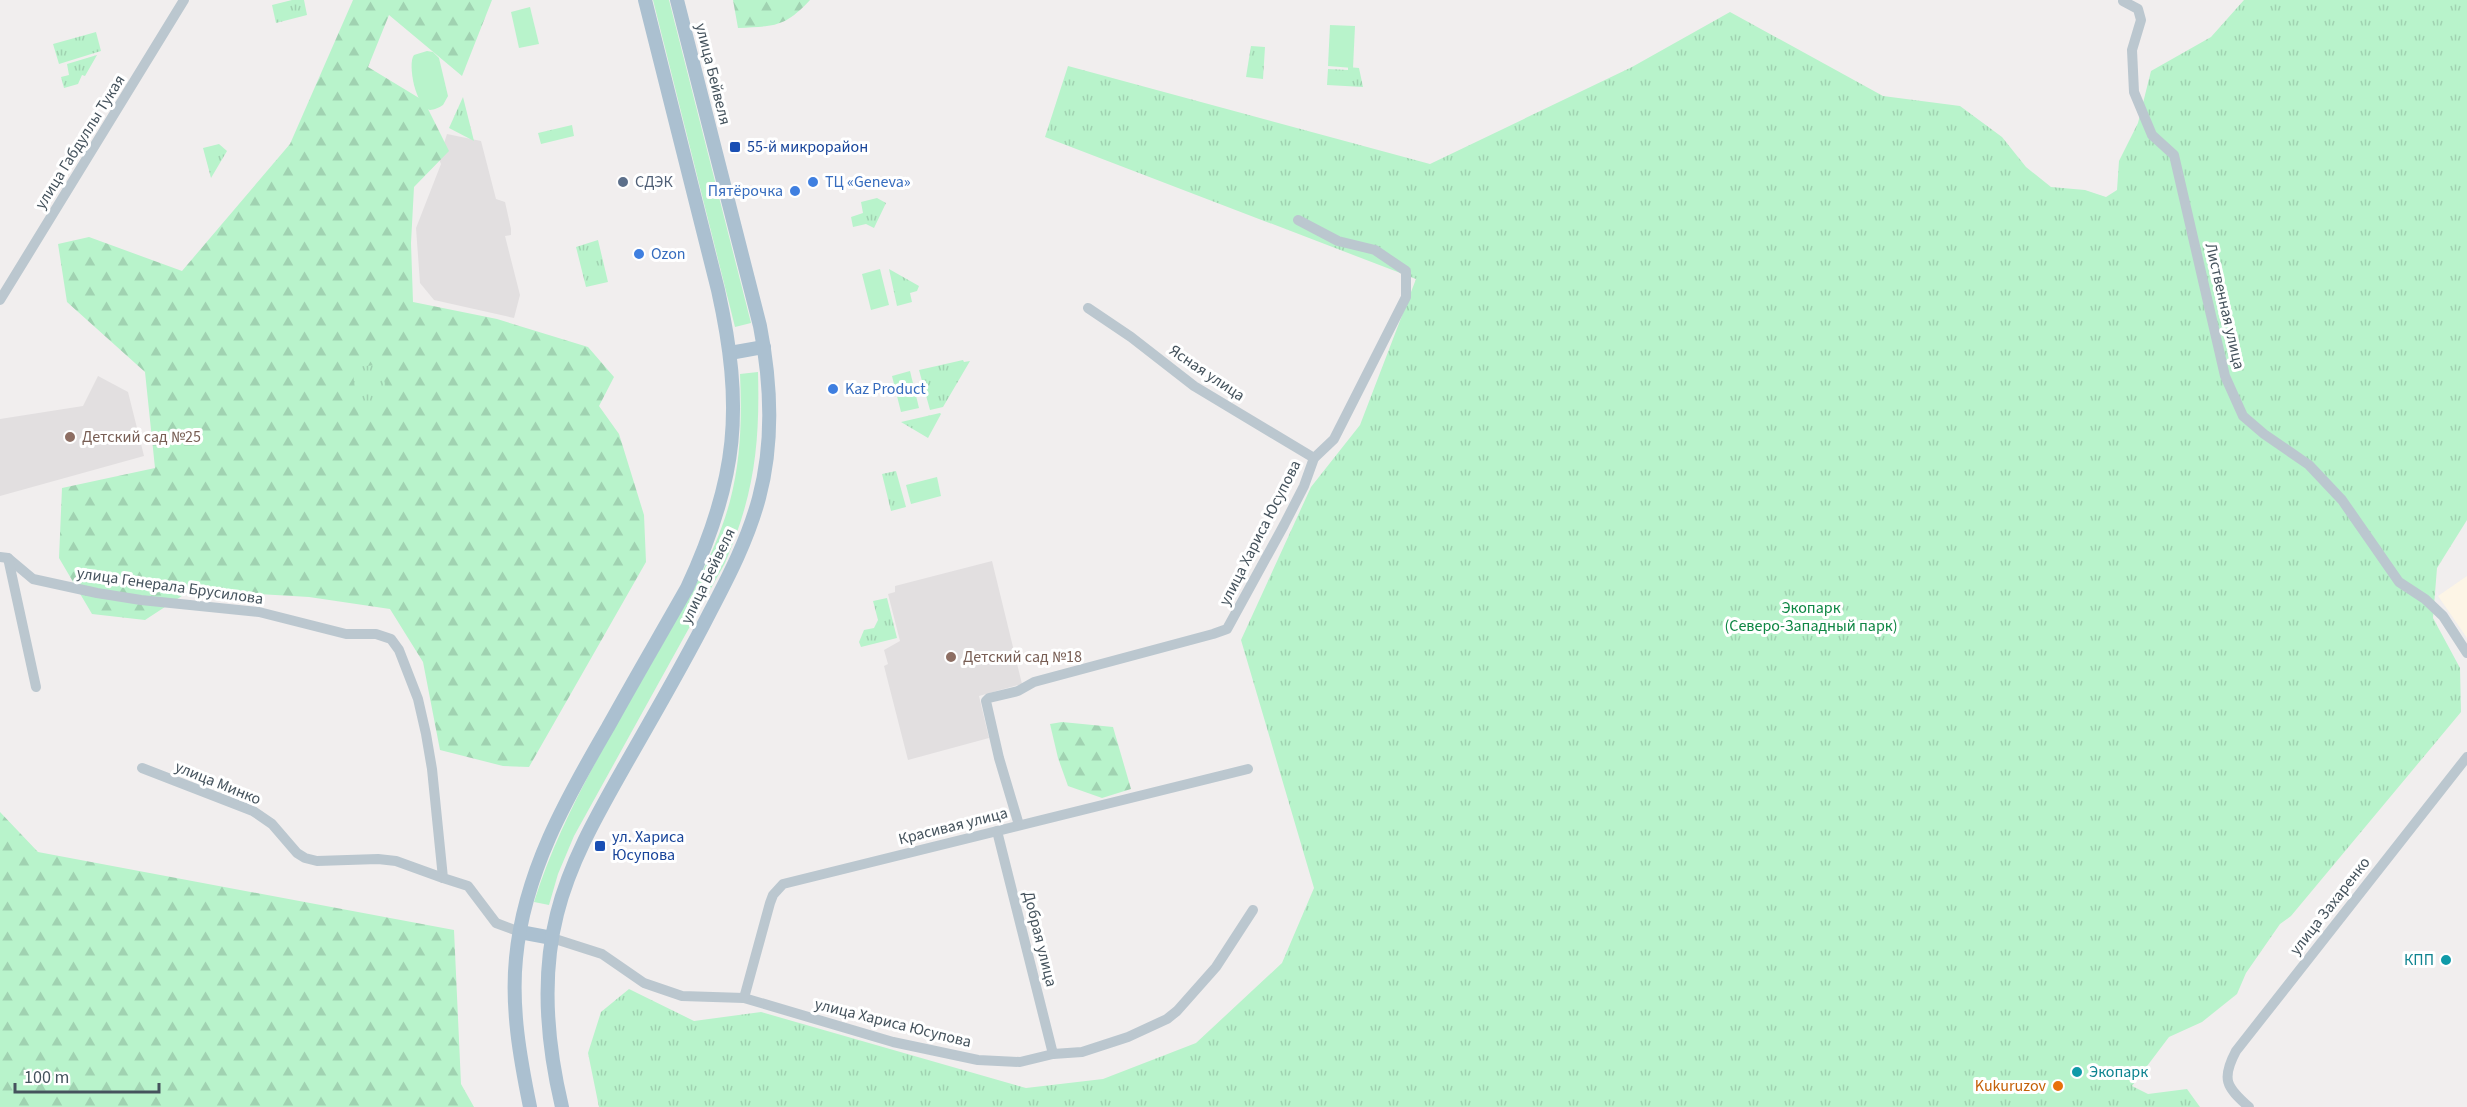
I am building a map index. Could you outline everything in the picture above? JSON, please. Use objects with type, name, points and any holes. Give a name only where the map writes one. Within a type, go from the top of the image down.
[{"type":"main road","name":"улица Бейвеля","points":[[530,1107],[517,1031],[514,995],[520,932],[531,883],[557,820],[687,588],[713,529],[732,449],[734,395],[730,353],[718,290],[645,0]]},
{"type":"main road","name":"улица Бейвеля","points":[[562,1107],[551,1048],[548,977],[552,938],[564,888],[593,823],[689,653],[736,562],[759,496],[767,452],[769,381],[764,346],[677,0]]},
{"type":"main road","points":[[730,353],[764,346]]},
{"type":"main road","points":[[520,932],[552,938]]},
{"type":"street","name":"улица Габдуллы Тукая","points":[[0,300],[184,0]]},
{"type":"street","name":"Лиственная улица","points":[[2123,0],[2138,9],[2141,20],[2132,50],[2134,92],[2152,135],[2174,155],[2225,376],[2243,416],[2264,435],[2309,465],[2342,500],[2399,582],[2425,598],[2444,616],[2467,653]]},
{"type":"street","name":"улица Хариса Юсупова","points":[[1019,825],[986,706],[989,698],[1017,691],[1034,682],[1227,629],[1294,506],[1314,458],[1334,439],[1406,297],[1406,270],[1375,250],[1338,242],[1299,220]]},
{"type":"street","name":"Ясная улица","points":[[1088,308],[1131,337],[1194,386],[1314,458]]},
{"type":"street","points":[[4,558],[36,687]]},
{"type":"street","name":"улица Генерала Брусилова","points":[[4,558],[33,579],[97,593],[258,612],[346,634],[376,634],[390,639],[399,650],[418,699],[424,725],[432,769],[443,878]]},
{"type":"street","name":"улица Захаренко","points":[[2249,1107],[2231,1091],[2226,1079],[2229,1065],[2236,1051],[2467,757]]},
{"type":"street","name":"улица Минко","points":[[142,768],[253,811],[272,824],[297,853],[305,858],[317,861],[378,859],[396,861],[443,878]]},
{"type":"street","name":"Красивая улица","points":[[744,998],[772,895],[783,884],[1248,769]]},
{"type":"street","name":"Добрая улица","points":[[997,831],[1053,1054]]},
{"type":"street","points":[[443,878],[468,886],[496,923],[520,932]]},
{"type":"street","name":"улица Хариса Юсупова","points":[[552,938],[602,954],[644,983],[682,996],[744,998],[893,1042],[978,1059],[1020,1062],[1053,1054],[1082,1052],[1128,1037],[1167,1019],[1216,967],[1253,909]]},
{"type":"shaded area","points":[[447,134],[481,141],[496,199],[505,202],[511,235],[505,236],[520,295],[514,318],[434,300],[420,283],[416,228],[441,164],[439,159]]},
{"type":"shaded area","name":"Детский сад №25","points":[[98,376],[128,392],[144,456],[0,496],[0,419],[83,406]]},
{"type":"shaded area","name":"Детский сaд №18","points":[[992,561],[1022,684],[979,696],[989,738],[908,760],[884,666],[888,664],[884,650],[900,641],[888,594],[895,592],[895,586]]},
{"type":"shaded area","points":[[2467,576],[2467,638],[2438,596]]},
{"type":"green space","points":[[292,0],[304,0],[307,15],[276,23],[272,5]]},
{"type":"green space","points":[[353,0],[492,0],[462,76],[389,15],[368,67],[424,101],[449,151],[414,187],[411,243],[413,302],[497,319],[588,347],[614,377],[599,406],[619,434],[644,515],[646,562],[529,767],[503,766],[440,750],[423,662],[390,609],[309,597],[191,590],[145,620],[92,614],[59,558],[62,488],[155,468],[145,372],[67,302],[58,244],[89,237],[182,271],[290,144]]},
{"type":"green space","points":[[653,0],[669,0],[751,323],[735,327]]},
{"type":"green space","points":[[733,0],[810,0],[793,16],[778,24],[738,28]]},
{"type":"green space","name":"Экопарк (Северо-Западный парк)","points":[[2244,0],[2467,0],[2467,520],[2437,568],[2433,618],[2460,668],[2461,712],[2291,916],[2280,924],[2246,973],[2237,994],[2202,1022],[2169,1037],[2132,1086],[2148,1094],[2187,1089],[2200,1107],[599,1107],[588,1053],[601,1012],[629,989],[694,1021],[761,1012],[1026,1088],[1103,1079],[1196,1043],[1282,963],[1314,888],[1241,640],[1311,487],[1360,425],[1416,279],[1045,137],[1068,66],[1430,164],[1632,67],[1730,12],[1883,96],[1960,106],[2002,137],[2026,167],[2051,187],[2085,190],[2106,197],[2117,190],[2119,161],[2138,123],[2151,71],[2211,37]]},
{"type":"green space","points":[[530,7],[539,44],[519,48],[511,12]]},
{"type":"green space","points":[[1330,25],[1355,26],[1353,68],[1328,66]]},
{"type":"green space","points":[[96,32],[101,51],[59,64],[53,44]]},
{"type":"green space","points":[[1251,46],[1265,47],[1263,79],[1246,77]]},
{"type":"green space","points":[[427,51],[433,52],[439,58],[448,96],[443,105],[430,110],[421,102],[412,76],[414,55]]},
{"type":"green space","points":[[97,55],[78,84],[64,88],[61,77],[69,75],[67,64]]},
{"type":"green space","points":[[1348,67],[1359,68],[1363,87],[1327,85],[1328,69],[1348,70]]},
{"type":"green space","points":[[463,97],[474,141],[449,128]]},
{"type":"green space","points":[[572,125],[574,136],[541,144],[538,133]]},
{"type":"green space","points":[[219,144],[227,151],[211,178],[203,148]]},
{"type":"green space","points":[[877,198],[886,203],[874,228],[866,224],[853,227],[851,217],[863,213],[861,202]]},
{"type":"green space","points":[[598,240],[608,282],[586,287],[576,247]]},
{"type":"green space","points":[[880,269],[889,305],[871,310],[862,274]]},
{"type":"green space","points":[[889,269],[919,286],[917,291],[910,293],[912,302],[897,306]]},
{"type":"green space","points":[[963,360],[964,362],[970,361],[943,407],[930,410],[919,370]]},
{"type":"green space","points":[[378,365],[391,398],[359,417],[352,367]]},
{"type":"green space","points":[[910,371],[919,408],[901,412],[892,376]]},
{"type":"green space","points":[[758,372],[758,424],[753,470],[743,515],[725,563],[574,836],[558,874],[549,905],[534,902],[560,835],[591,770],[691,593],[717,539],[730,501],[739,454],[740,374]]},
{"type":"green space","points":[[940,413],[928,438],[901,422]]},
{"type":"green space","points":[[896,471],[906,507],[891,511],[882,474]]},
{"type":"green space","points":[[937,477],[941,496],[911,504],[906,485]]},
{"type":"green space","points":[[887,598],[897,638],[861,647],[859,642],[864,630],[874,628],[878,620],[873,601]]},
{"type":"green space","points":[[1062,722],[1113,727],[1131,789],[1102,798],[1068,786],[1050,724]]},
{"type":"green space","points":[[0,812],[38,852],[454,930],[461,1084],[474,1107],[0,1107]]},
{"type":"place","name":"55-й микрорайон","points":[[735,147]]},
{"type":"place","name":"СДЭК","points":[[623,182]]},
{"type":"place","name":"ТЦ «Geneva»","points":[[813,182]]},
{"type":"place","name":"Пятёрочка","points":[[795,191]]},
{"type":"place","name":"Ozon","points":[[639,254]]},
{"type":"place","name":"Kaz Product","points":[[833,389]]},
{"type":"place","name":"Детский сад №25","points":[[70,437]]},
{"type":"place","name":"Детский сaд №18","points":[[951,657]]},
{"type":"place","name":"ул. Хариса Юсупова","points":[[600,846]]},
{"type":"place","name":"КПП","points":[[2446,960]]},
{"type":"place","name":"Экопарк","points":[[2077,1072]]},
{"type":"place","name":"Kukuruzov","points":[[2058,1086]]}]
